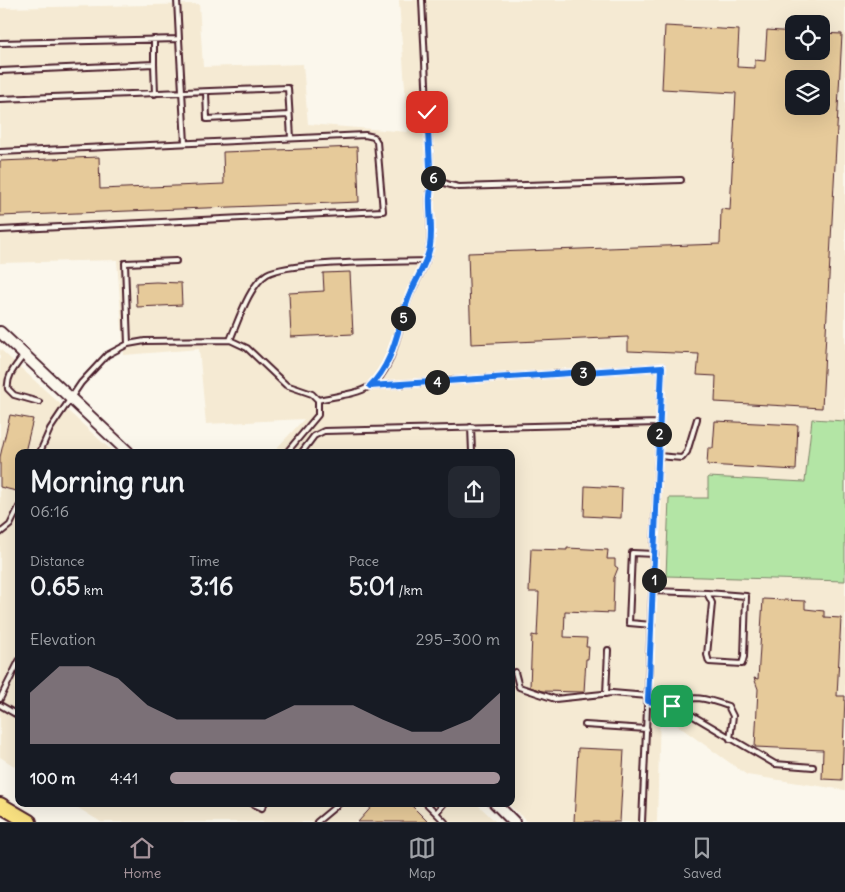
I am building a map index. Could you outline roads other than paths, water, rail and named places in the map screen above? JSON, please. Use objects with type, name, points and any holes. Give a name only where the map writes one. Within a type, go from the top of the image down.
[{"type":"highway","points":[[0,805],[29,822]]},
{"type":"street","points":[[0,332],[125,449]]},
{"type":"street","points":[[499,807],[514,822]]},
{"type":"lane","points":[[177,0],[185,143]]},
{"type":"lane","points":[[422,0],[430,167],[434,177],[442,184],[458,187],[681,180]]},
{"type":"lane","points":[[154,39],[155,94]]},
{"type":"lane","points":[[0,43],[179,39]]},
{"type":"lane","points":[[0,71],[154,64]]},
{"type":"lane","points":[[0,99],[288,88],[290,138]]},
{"type":"lane","points":[[206,92],[207,119],[289,115]]},
{"type":"lane","points":[[0,152],[365,135],[374,137],[377,142],[383,211],[0,230]]},
{"type":"lane","points":[[370,386],[382,374],[397,340],[408,298],[426,261],[431,243],[429,193],[434,177]]},
{"type":"lane","points":[[128,344],[125,263],[176,261]]},
{"type":"lane","points":[[230,340],[249,295],[266,274],[282,269],[318,265],[426,261]]},
{"type":"lane","points":[[41,449],[50,429],[72,399],[81,382],[107,354],[128,344],[145,341],[230,340],[247,348],[286,385],[312,394],[318,400],[318,415],[290,449]]},
{"type":"lane","points":[[24,354],[11,373],[8,390],[14,395],[39,402]]},
{"type":"lane","points":[[318,400],[370,386],[662,367],[654,591],[642,822]]},
{"type":"lane","points":[[658,456],[682,458],[687,452],[697,419]]},
{"type":"lane","points":[[304,449],[314,436],[324,431],[659,422]]},
{"type":"lane","points":[[471,427],[472,449]]},
{"type":"lane","points":[[0,533],[10,525],[15,515]]},
{"type":"lane","points":[[652,625],[629,623],[632,553],[655,554]]},
{"type":"lane","points":[[654,591],[707,593],[746,596],[744,657],[742,664],[709,662],[707,655],[712,603],[707,593]]},
{"type":"lane","points":[[606,694],[608,650]]},
{"type":"lane","points":[[0,699],[15,669]]},
{"type":"lane","points":[[515,672],[519,687],[548,698],[575,698],[606,694],[648,699],[678,707],[775,764],[813,767]]},
{"type":"lane","points":[[672,706],[688,698],[706,698],[728,706],[733,716],[730,739]]},
{"type":"lane","points":[[0,705],[15,714]]},
{"type":"lane","points":[[585,725],[647,729]]},
{"type":"lane","points":[[317,822],[335,807]]},
{"type":"lane","points":[[430,807],[445,822]]},
{"type":"lane","points":[[436,813],[441,807]]}]
